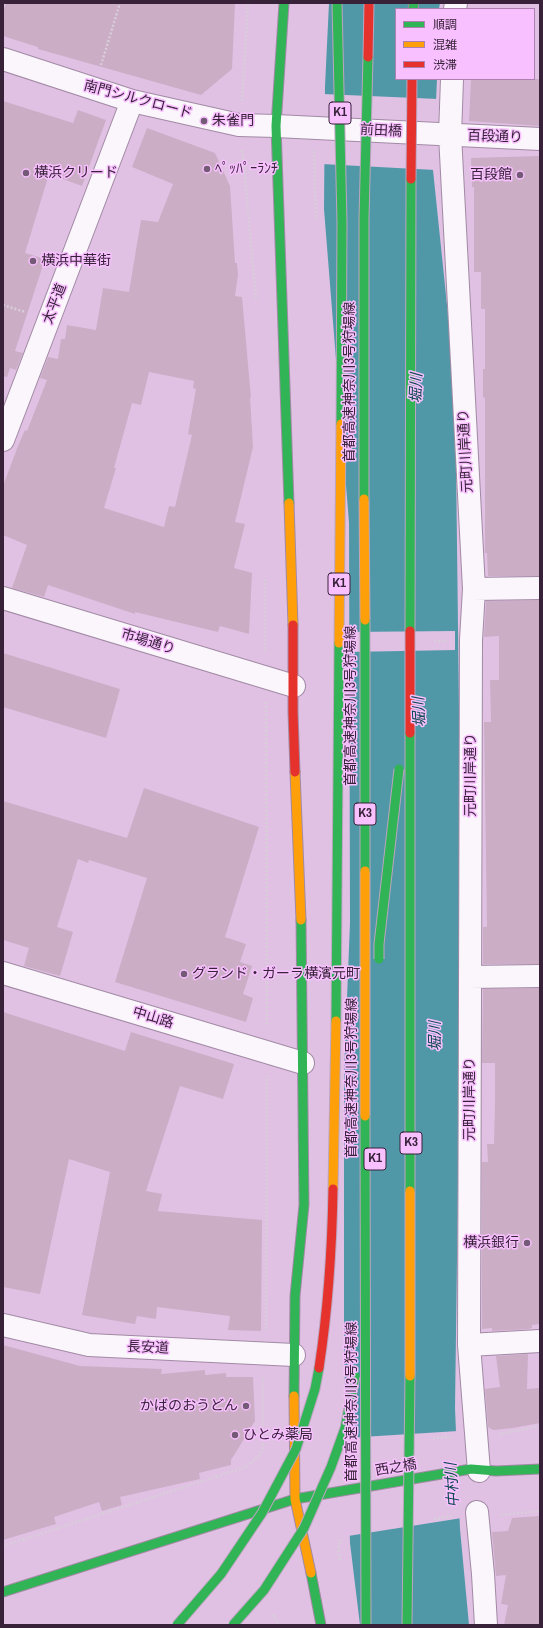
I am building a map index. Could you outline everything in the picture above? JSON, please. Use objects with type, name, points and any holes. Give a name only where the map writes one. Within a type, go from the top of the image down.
[{"type":"main road","points":[[284,3],[276,126],[294,686],[293,712],[302,949],[303,1063],[304,1205],[295,1296],[295,1498],[321,1625]]},
{"type":"main road","name":"K1","points":[[177,1625],[225,1568],[262,1513],[296,1449],[315,1389],[324,1335],[332,1236],[338,946],[342,223],[337,3]]},
{"type":"main road","name":"首都高速神奈川3号狩場線","points":[[366,1625],[364,218],[369,3]]},
{"type":"main road","name":"K3","points":[[407,1625],[410,1423],[410,218],[412,80]]},
{"type":"main road","points":[[401,747],[411,660]]},
{"type":"main road","points":[[379,968],[379,944],[399,763]]},
{"type":"main road","points":[[327,1500],[341,1454],[352,1397],[374,1244],[375,1212]]},
{"type":"main road","points":[[233,1625],[264,1590],[304,1528],[331,1467],[345,1428]]},
{"type":"main road","name":"西之橋","points":[[3,1592],[295,1498],[345,1492],[475,1470],[540,1469]]},
{"type":"main road","points":[[297,1559],[313,1532]]},
{"type":"main road","points":[[359,1625],[366,1534]]},
{"type":"street","name":"南門シルクロード","points":[[3,59],[132,101],[239,125],[322,128]]},
{"type":"street","name":"元町川岸通り","points":[[452,80],[445,135],[474,589],[471,640],[469,1345],[475,1470]]},
{"type":"street","name":"太平道","points":[[3,440],[132,101]]},
{"type":"street","name":"前田橋","points":[[322,128],[445,135]]},
{"type":"street","name":"百段通り","points":[[445,135],[540,139]]},
{"type":"street","points":[[474,589],[540,588]]},
{"type":"street","name":"市場通り","points":[[3,598],[294,686]]},
{"type":"street","name":"中山路","points":[[3,973],[303,1063]]},
{"type":"street","points":[[470,977],[540,976]]},
{"type":"street","name":"長安道","points":[[3,1325],[89,1345],[294,1355]]},
{"type":"street","points":[[469,1345],[540,1341]]},
{"type":"street","points":[[476,1512],[483,1574],[486,1625]]},
{"type":"path","points":[[93,89],[120,3]]},
{"type":"path","points":[[242,104],[248,3]]},
{"type":"path","points":[[266,697],[266,1333]]},
{"type":"path","points":[[3,1546],[246,1467],[261,1454],[263,1445],[263,1371]]},
{"type":"path","points":[[492,1435],[540,1426]]},
{"type":"path","points":[[476,1512],[485,1512],[497,1515],[540,1511]]},
{"type":"water","points":[[329,3],[440,3],[439,8],[395,8],[395,80],[437,80],[433,170],[455,382],[461,961],[455,1408],[460,1529],[469,1625],[360,1625],[350,1543],[344,1355],[344,1073],[350,923],[349,523],[324,209],[325,86]]},
{"type":"pier","points":[[323,94],[438,99],[435,170],[322,164]]},
{"type":"pier","points":[[455,631],[455,650],[348,652],[348,632]]},
{"type":"pier","points":[[458,1431],[462,1518],[348,1536],[345,1459],[346,1438]]},
{"type":"building","points":[[6,3],[235,3],[232,69],[201,95],[38,49],[38,47],[3,36],[3,12]]},
{"type":"building","points":[[540,79],[540,126],[469,121],[471,80]]},
{"type":"building","points":[[3,101],[73,123],[78,110],[106,120],[82,186],[49,174],[25,253],[45,259],[15,351],[23,353],[16,370],[10,368],[7,377],[3,376]]},
{"type":"building","points":[[147,128],[215,153],[230,186],[235,263],[237,263],[238,275],[235,296],[242,297],[251,398],[250,397],[253,447],[235,522],[245,524],[234,568],[252,573],[249,634],[220,626],[218,632],[135,612],[135,614],[48,585],[44,597],[12,588],[27,545],[3,535],[3,486],[18,446],[25,430],[27,431],[47,380],[40,378],[48,357],[58,359],[61,339],[65,339],[67,325],[96,330],[103,288],[129,292],[141,220],[158,222],[173,184],[132,167]],"holes":[[[149,372],[194,381],[193,388],[196,389],[188,434],[192,435],[175,507],[169,506],[164,527],[104,508],[116,468],[114,468],[132,403],[141,405]]]},
{"type":"building","points":[[540,156],[540,576],[488,576],[487,553],[485,553],[485,398],[483,397],[483,369],[485,369],[485,309],[481,309],[481,272],[474,272],[474,187],[472,187],[471,158]]},
{"type":"building","points":[[540,600],[540,964],[483,964],[483,927],[487,927],[484,722],[491,722],[490,680],[499,680],[499,636],[484,637],[486,601]]},
{"type":"building","points":[[3,653],[120,689],[106,738],[3,707]]},
{"type":"building","points":[[144,788],[259,827],[225,937],[246,944],[240,962],[252,966],[243,994],[253,998],[246,1022],[115,982],[147,878],[89,860],[88,863],[78,859],[57,927],[73,932],[60,976],[24,966],[29,948],[3,940],[3,801],[127,838]]},
{"type":"building","points":[[540,988],[540,1324],[532,1325],[532,1328],[528,1329],[492,1331],[492,1328],[482,1329],[482,1162],[488,1162],[487,1144],[494,1144],[495,1063],[482,1063],[483,989]]},
{"type":"building","points":[[3,1012],[125,1051],[131,1032],[234,1064],[223,1099],[180,1086],[146,1191],[162,1194],[158,1211],[262,1220],[261,1331],[228,1330],[230,1316],[157,1307],[156,1319],[137,1316],[135,1324],[82,1315],[110,1172],[69,1159],[40,1294],[3,1287]]},
{"type":"building","points":[[3,1345],[80,1366],[162,1369],[161,1374],[205,1370],[205,1375],[226,1373],[226,1377],[253,1377],[255,1421],[231,1460],[231,1465],[199,1473],[200,1479],[120,1497],[122,1505],[102,1511],[99,1502],[54,1517],[56,1524],[3,1540]]},
{"type":"building","points":[[528,1354],[527,1389],[540,1388],[540,1423],[493,1430],[488,1427],[485,1389],[500,1387],[496,1356]]},
{"type":"building","points":[[540,1516],[540,1625],[504,1625],[508,1605],[501,1604],[506,1575],[496,1576],[492,1532],[508,1531],[512,1518]]},
{"type":"traffic: fast","points":[[284,3],[276,126],[289,503]]},
{"type":"traffic: fast","points":[[337,3],[342,223],[341,424]]},
{"type":"traffic: fast","points":[[413,8],[414,3]]},
{"type":"traffic: fast","points":[[364,499],[364,218],[368,57]]},
{"type":"traffic: fast","points":[[410,631],[411,179]]},
{"type":"traffic: fast","points":[[365,620],[365,871]]},
{"type":"traffic: fast","points":[[336,1021],[339,643]]},
{"type":"traffic: fast","points":[[410,733],[410,1191]]},
{"type":"traffic: fast","points":[[379,959],[379,944],[399,769]]},
{"type":"traffic: fast","points":[[294,1396],[295,1296],[304,1205],[301,920]]},
{"type":"traffic: fast","points":[[365,1116],[366,1625]]},
{"type":"traffic: fast","points":[[177,1625],[221,1574],[262,1513],[296,1449],[315,1389],[319,1368]]},
{"type":"traffic: fast","points":[[233,1625],[264,1590],[304,1528],[331,1467],[345,1428],[355,1376]]},
{"type":"traffic: fast","points":[[407,1625],[410,1376]]},
{"type":"traffic: fast","points":[[3,1592],[295,1499],[471,1469],[496,1471],[540,1469]]},
{"type":"traffic: fast","points":[[311,1573],[321,1625]]},
{"type":"traffic: slow","points":[[339,643],[341,424]]},
{"type":"traffic: slow","points":[[364,499],[365,620]]},
{"type":"traffic: slow","points":[[289,503],[293,625]]},
{"type":"traffic: slow","points":[[295,772],[301,920]]},
{"type":"traffic: slow","points":[[365,871],[365,1116]]},
{"type":"traffic: slow","points":[[333,1189],[336,1021]]},
{"type":"traffic: slow","points":[[410,1191],[410,1376]]},
{"type":"traffic: slow","points":[[294,1396],[295,1499],[311,1573]]},
{"type":"traffic: jam","points":[[368,57],[369,3]]},
{"type":"traffic: jam","points":[[411,179],[412,80]]},
{"type":"traffic: jam","points":[[293,625],[295,772]]},
{"type":"traffic: jam","points":[[410,631],[410,733]]},
{"type":"traffic: jam","points":[[319,1368],[329,1279],[333,1189]]},
{"type":"place","name":"朱雀門","points":[[204,121]]},
{"type":"place","name":"ﾍﾟｯﾊﾟｰﾗﾝﾁ","points":[[207,169]]},
{"type":"place","name":"横浜クリード","points":[[26,173]]},
{"type":"place","name":"百段館","points":[[520,175]]},
{"type":"place","name":"横浜中華街","points":[[33,261]]},
{"type":"place","name":"グランド・ガーラ横濱元町","points":[[184,974]]},
{"type":"place","name":"横浜銀行","points":[[527,1243]]},
{"type":"place","name":"かばのおうどん","points":[[246,1406]]},
{"type":"place","name":"ひとみ薬局","points":[[235,1435]]},
{"type":"water label","name":"堀川","points":[[417,388]]},
{"type":"water label","name":"堀川","points":[[420,712]]},
{"type":"water label","name":"堀川","points":[[436,1036]]},
{"type":"water label","name":"中村川","points":[[453,1485]]}]
